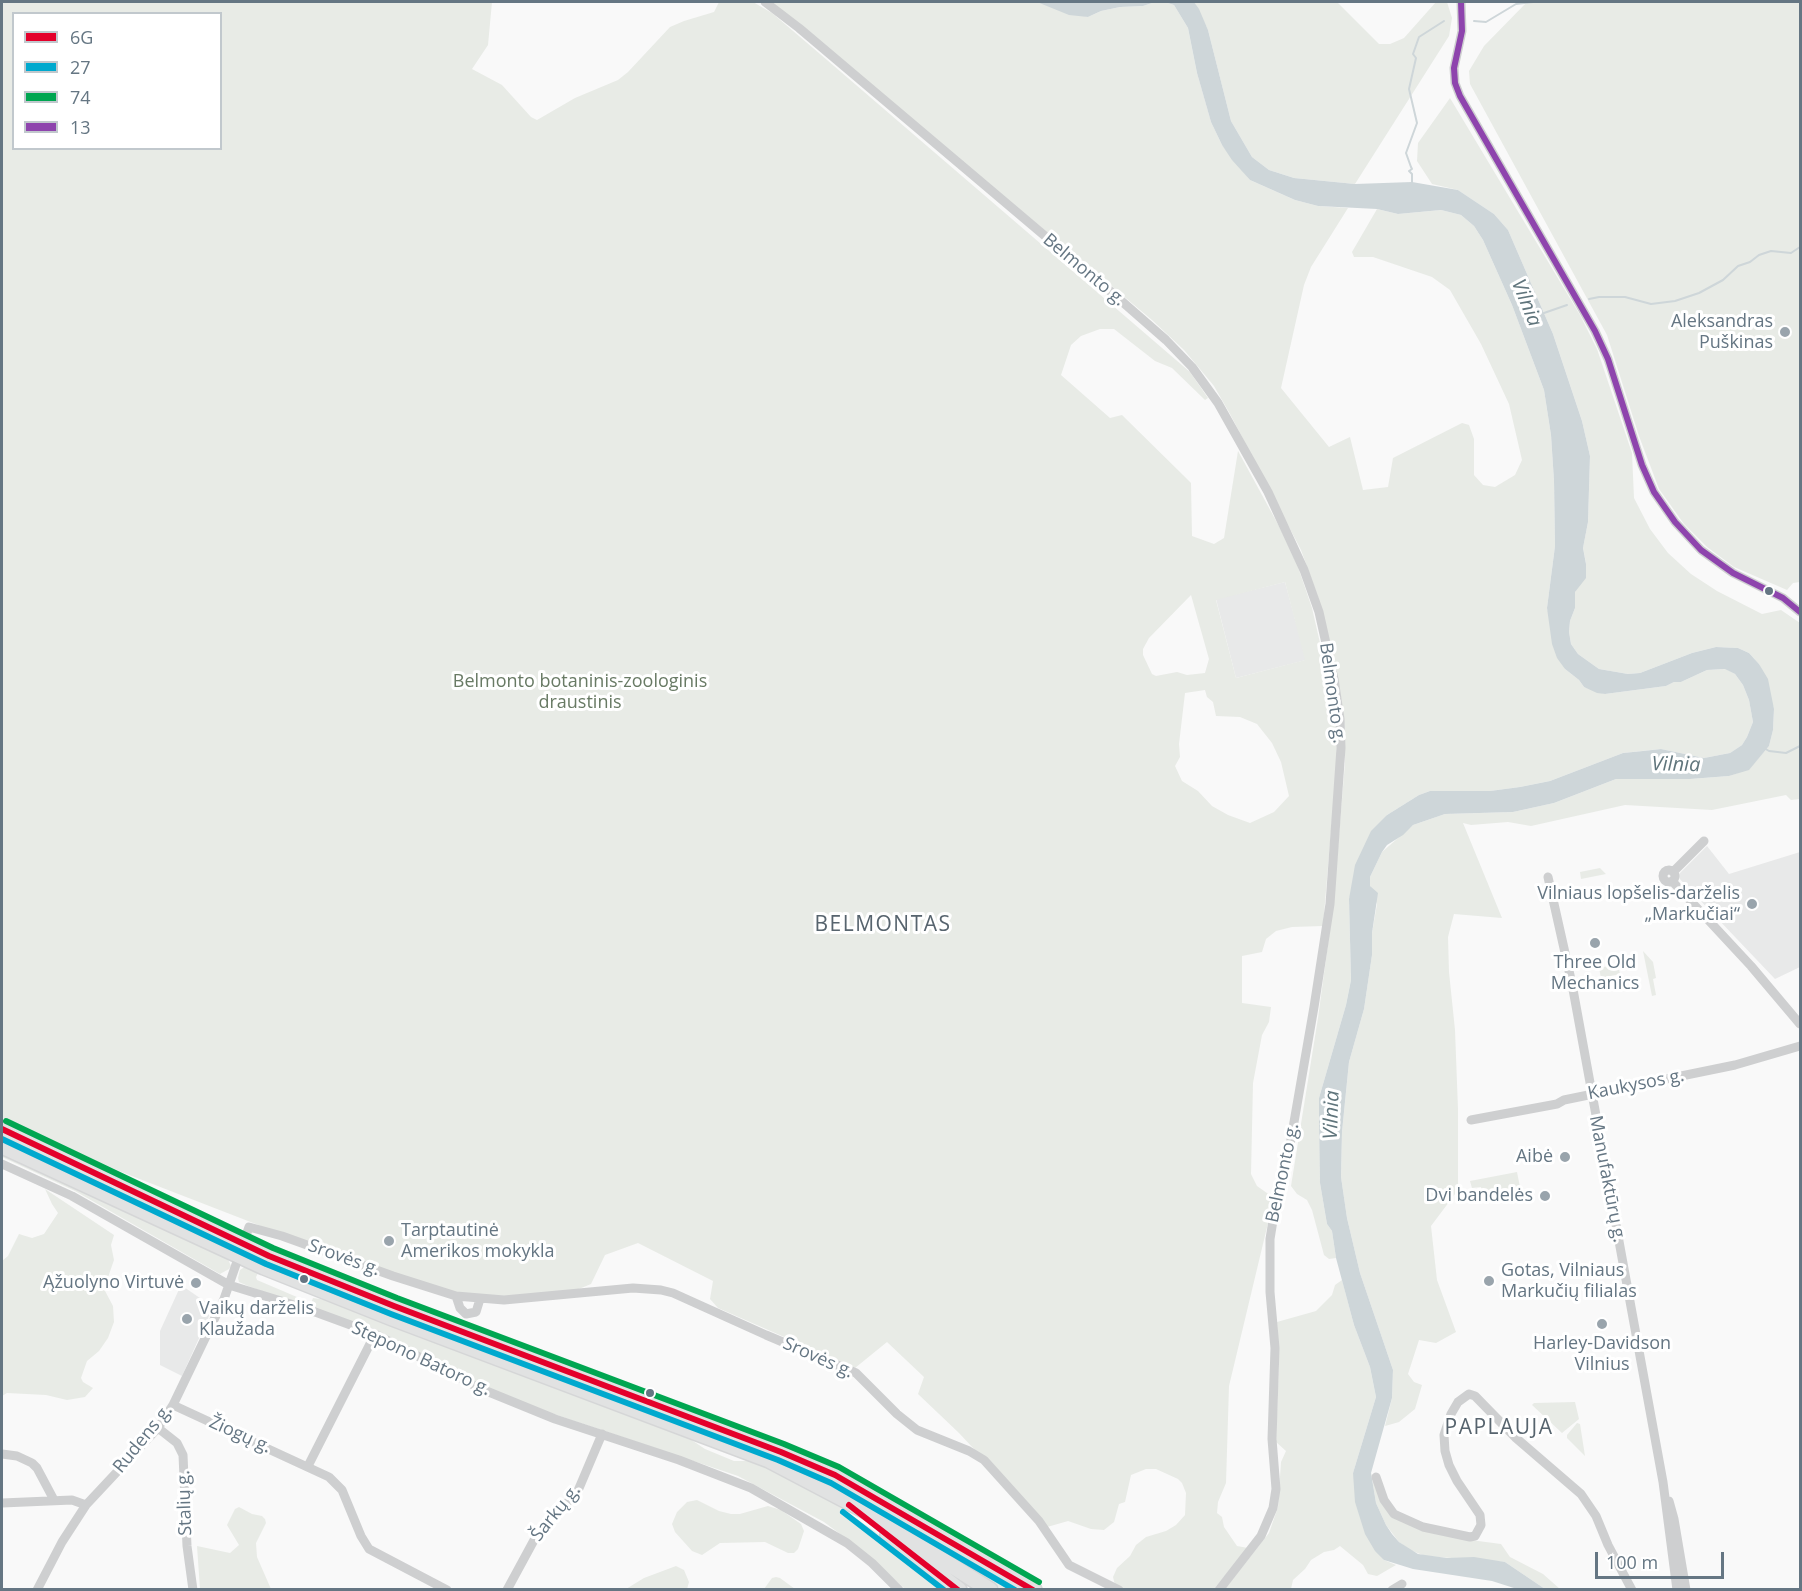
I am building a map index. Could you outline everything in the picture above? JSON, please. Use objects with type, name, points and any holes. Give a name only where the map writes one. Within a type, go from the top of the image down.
[{"type":"main road","name":"Stepono Batoro g.","points":[[2,1129],[242,1251],[781,1452],[845,1481],[1034,1590]]},
{"type":"main road","name":"Stepono Batoro g.","points":[[2,1146],[392,1318],[769,1460],[866,1511],[990,1590]]},
{"type":"main road","points":[[832,1492],[959,1590]]},
{"type":"street","name":"Belmonto g.","points":[[765,2],[799,28],[1110,291],[1166,340],[1192,367],[1218,403],[1268,492],[1304,570],[1319,612],[1334,679],[1340,719],[1340,771],[1330,904],[1288,1154],[1270,1239],[1270,1292],[1275,1348],[1272,1439],[1276,1489],[1273,1508],[1261,1536],[1219,1590]]},
{"type":"street","points":[[1461,2],[1462,31],[1454,68],[1455,83],[1460,96],[1595,331],[1608,359],[1642,465],[1654,492],[1675,522],[1701,550],[1733,573],[1783,598],[1800,612]]},
{"type":"street","points":[[1783,598],[1800,600]]},
{"type":"street","points":[[1704,841],[1673,876],[1800,1024]]},
{"type":"street","name":"Manufaktūrų g.","points":[[1548,877],[1566,952],[1664,1482],[1677,1590]]},
{"type":"street","name":"Kaukysos g.","points":[[1471,1120],[1557,1104],[1564,1100],[1591,1094],[1735,1065],[1800,1046]]},
{"type":"street","name":"Stepono Batoro g.","points":[[2,1164],[72,1196],[229,1285],[375,1334],[479,1388],[555,1419],[679,1460],[751,1488],[846,1543],[872,1563],[899,1590]]},
{"type":"street","name":"Srovės g.","points":[[242,1251],[249,1227],[255,1227],[456,1296],[480,1299],[512,1300],[633,1288],[661,1290],[856,1372],[897,1414],[917,1430],[969,1451],[984,1460],[1040,1521],[1069,1565],[1119,1590]]},
{"type":"street","name":"Rudens g.","points":[[37,1590],[62,1542],[86,1505],[158,1428],[173,1405],[229,1285],[242,1251]]},
{"type":"street","name":"Srovės g.","points":[[456,1296],[460,1308],[466,1314],[476,1312],[480,1299]]},
{"type":"street","points":[[308,1466],[375,1334]]},
{"type":"street","points":[[1376,1477],[1386,1506],[1399,1517],[1443,1533],[1475,1536],[1481,1525],[1480,1515],[1456,1481],[1445,1450],[1444,1435],[1458,1402],[1469,1394],[1475,1395],[1515,1438],[1581,1494],[1596,1516],[1608,1545],[1632,1590]]},
{"type":"street","name":"Žiogų g.","points":[[173,1405],[329,1477],[342,1490],[361,1536],[369,1549],[447,1590]]},
{"type":"street","name":"Stalių g.","points":[[158,1428],[173,1439],[181,1448],[183,1455],[187,1546],[193,1590]]},
{"type":"street","name":"Šarkų g.","points":[[507,1590],[539,1530],[577,1493],[602,1434]]},
{"type":"street","points":[[2,1454],[17,1456],[32,1462],[54,1500]]},
{"type":"street","name":"Manufaktūrų g.","points":[[1664,1482],[1674,1519],[1686,1590]]},
{"type":"street","points":[[2,1503],[72,1500],[86,1505]]},
{"type":"street","points":[[1392,1590],[1402,1584]]},
{"type":"shaded area","points":[[1285,582],[1306,660],[1236,678],[1216,599]]},
{"type":"shaded area","name":"Vilniaus lopšelis-darželis „Markučiai“","points":[[1707,846],[1729,874],[1800,852],[1800,967],[1775,979],[1677,876]]},
{"type":"shaded area","name":"Vaikų darželis Klaužada","points":[[181,1285],[213,1307],[182,1376],[160,1365],[160,1331]]},
{"type":"green space","name":"Belmonto botaninis-zoologinis draustinis","points":[[2,2],[492,2],[488,45],[472,69],[502,85],[531,117],[537,120],[575,98],[618,80],[670,27],[714,12],[719,2],[753,2],[772,13],[1190,372],[1208,398],[1205,400],[1172,368],[1155,361],[1114,329],[1100,329],[1081,336],[1071,345],[1061,375],[1110,418],[1122,415],[1191,483],[1192,536],[1214,544],[1224,538],[1238,451],[1280,528],[1298,567],[1312,608],[1331,691],[1336,724],[1337,760],[1323,926],[1292,927],[1276,931],[1266,939],[1262,952],[1242,956],[1242,1003],[1271,1007],[1269,1022],[1262,1035],[1253,1083],[1251,1174],[1257,1186],[1274,1198],[1229,1386],[1226,1483],[1218,1502],[1217,1513],[1222,1517],[1224,1527],[1237,1546],[1248,1548],[1214,1589],[1116,1589],[1113,1577],[1117,1568],[1130,1556],[1136,1545],[1146,1537],[1166,1531],[1176,1525],[1185,1515],[1186,1493],[1178,1479],[1156,1469],[1146,1469],[1131,1475],[1125,1502],[1119,1504],[1114,1522],[1104,1530],[1091,1529],[1068,1521],[1047,1527],[959,1433],[918,1394],[924,1377],[887,1342],[855,1368],[718,1308],[710,1299],[713,1281],[638,1243],[605,1255],[591,1284],[562,1296],[504,1300],[445,1293],[297,1240],[119,1171],[2,1118]],"holes":[[[1285,582],[1305,660],[1236,678],[1216,600]],[[1191,595],[1209,659],[1205,673],[1187,675],[1177,672],[1156,676],[1152,674],[1143,655],[1143,649],[1149,638]],[[1205,690],[1207,697],[1213,702],[1216,716],[1240,717],[1257,724],[1272,743],[1281,762],[1289,796],[1274,812],[1250,823],[1212,806],[1198,791],[1182,781],[1175,766],[1180,757],[1179,744],[1185,693]]]},
{"type":"green space","points":[[772,2],[1037,2],[1088,17],[1101,11],[1143,6],[1155,2],[1174,5],[1188,28],[1197,73],[1211,122],[1222,145],[1250,180],[1295,200],[1318,206],[1348,208],[1311,267],[1304,285],[1281,388],[1329,447],[1350,437],[1363,490],[1388,487],[1393,458],[1462,423],[1469,425],[1474,439],[1474,475],[1483,485],[1495,487],[1515,475],[1522,460],[1509,404],[1481,344],[1450,290],[1432,277],[1373,257],[1354,257],[1352,252],[1377,209],[1398,214],[1441,210],[1461,215],[1474,226],[1483,240],[1512,305],[1544,390],[1551,435],[1555,546],[1547,608],[1565,669],[1584,687],[1605,694],[1666,686],[1707,670],[1726,669],[1735,674],[1743,685],[1749,700],[1753,722],[1742,745],[1730,753],[1704,758],[1661,749],[1623,753],[1550,781],[1520,787],[1490,791],[1430,791],[1419,795],[1387,815],[1349,899],[1351,980],[1319,1098],[1320,1183],[1336,1258],[1329,1259],[1324,1255],[1312,1210],[1307,1200],[1297,1194],[1291,1186],[1333,907],[1345,763],[1345,729],[1341,697],[1318,597],[1301,550],[1214,386],[1184,350],[1152,320]]},
{"type":"green space","points":[[1194,2],[1337,2],[1379,44],[1390,44],[1404,38],[1436,2],[1447,2],[1452,18],[1449,36],[1355,184],[1294,178],[1269,170],[1252,157],[1231,121],[1208,30]]},
{"type":"green space","points":[[1527,2],[1800,2],[1800,582],[1793,583],[1787,590],[1734,567],[1707,547],[1684,524],[1659,489],[1639,436],[1607,335],[1470,84],[1469,71],[1484,46]]},
{"type":"green space","points":[[1450,98],[1580,315],[1597,349],[1632,453],[1634,498],[1650,529],[1668,553],[1691,574],[1717,591],[1762,614],[1781,610],[1800,623],[1800,799],[1791,800],[1786,795],[1712,810],[1625,805],[1531,826],[1508,822],[1471,825],[1463,823],[1502,918],[1454,914],[1448,937],[1455,1030],[1458,1190],[1431,1226],[1437,1280],[1456,1332],[1436,1343],[1419,1340],[1408,1374],[1414,1382],[1422,1385],[1415,1409],[1399,1422],[1385,1426],[1392,1398],[1393,1370],[1360,1273],[1347,1218],[1341,1177],[1342,1132],[1349,1062],[1364,1009],[1377,904],[1370,886],[1370,877],[1382,852],[1413,825],[1445,814],[1513,812],[1554,803],[1616,779],[1690,779],[1729,776],[1749,769],[1769,746],[1773,730],[1774,709],[1759,664],[1749,653],[1738,648],[1716,647],[1692,653],[1640,673],[1628,674],[1599,669],[1578,654],[1571,644],[1569,632],[1575,608],[1575,592],[1586,563],[1583,548],[1588,522],[1590,456],[1582,421],[1553,334],[1508,230],[1494,214],[1458,190],[1432,184],[1417,161],[1418,143]]},
{"type":"green space","points":[[1600,868],[1606,874],[1581,879],[1580,872]]},
{"type":"green space","points":[[1643,951],[1653,962],[1656,995],[1652,996]]},
{"type":"green space","points":[[1618,964],[1620,974],[1601,978],[1599,968]]},
{"type":"green space","points":[[2,1151],[227,1257],[231,1266],[220,1274],[75,1191],[2,1157]]},
{"type":"green space","points":[[1517,1172],[1520,1187],[1482,1194],[1481,1187],[1472,1188],[1470,1181]]},
{"type":"green space","points":[[45,1189],[114,1235],[111,1245],[114,1260],[104,1289],[113,1306],[114,1322],[108,1338],[99,1351],[87,1361],[81,1378],[93,1388],[85,1397],[67,1400],[46,1395],[7,1393],[2,1396],[2,1261],[8,1256],[19,1234],[32,1238],[44,1234],[58,1213]]},
{"type":"green space","points":[[246,1266],[259,1271],[257,1280],[311,1303],[313,1298],[334,1301],[678,1431],[705,1449],[734,1461],[757,1461],[828,1499],[951,1589],[905,1589],[863,1551],[824,1522],[738,1476],[542,1410],[489,1388],[379,1333],[248,1286],[239,1282],[238,1278],[240,1270]]},
{"type":"green space","points":[[1342,1280],[1354,1325],[1370,1367],[1376,1397],[1353,1473],[1384,1560],[1396,1565],[1377,1576],[1368,1574],[1363,1565],[1340,1546],[1311,1560],[1293,1580],[1291,1589],[1224,1590],[1269,1533],[1278,1507],[1281,1462],[1286,1451],[1276,1442],[1279,1359],[1277,1322],[1316,1311],[1332,1295],[1335,1285]]},
{"type":"green space","points":[[1575,1402],[1579,1419],[1562,1433],[1532,1405],[1534,1403]]},
{"type":"green space","points":[[1577,1423],[1580,1424],[1585,1456],[1567,1438]]},
{"type":"green space","points":[[1371,1473],[1386,1509],[1463,1539],[1501,1544],[1510,1557],[1543,1574],[1560,1589],[1545,1589],[1505,1562],[1425,1556],[1410,1550],[1399,1542],[1386,1525],[1376,1503]]},
{"type":"green space","points":[[844,1486],[1024,1589],[1001,1589],[842,1489]]},
{"type":"green space","points":[[697,1500],[731,1514],[740,1514],[768,1506],[781,1510],[801,1524],[804,1531],[798,1549],[794,1553],[788,1553],[765,1542],[720,1543],[702,1555],[692,1551],[675,1532],[672,1524],[677,1512],[687,1502]]},
{"type":"green space","points":[[239,1507],[265,1519],[266,1523],[256,1543],[257,1557],[271,1589],[200,1589],[197,1546],[230,1553],[239,1545],[227,1525],[235,1509]]},
{"type":"green space","points":[[676,1566],[684,1570],[689,1582],[687,1589],[626,1589],[644,1578]]},
{"type":"green space","points":[[776,1577],[795,1589],[764,1589],[772,1578]]},
{"type":"water","points":[[1037,2],[1155,2],[1143,6],[1101,11],[1088,17],[1069,15]]},
{"type":"water","name":"Vilnia","points":[[1165,2],[1194,2],[1199,9],[1208,30],[1231,121],[1252,157],[1269,170],[1294,178],[1355,184],[1412,182],[1458,190],[1494,214],[1508,230],[1553,334],[1582,421],[1590,456],[1588,522],[1583,548],[1586,578],[1575,592],[1575,608],[1569,632],[1571,644],[1578,654],[1599,669],[1628,674],[1640,673],[1692,653],[1716,647],[1738,648],[1749,653],[1768,679],[1774,709],[1773,730],[1769,746],[1749,770],[1729,776],[1690,779],[1616,779],[1554,803],[1513,812],[1445,814],[1413,825],[1403,835],[1387,845],[1370,877],[1370,886],[1378,893],[1364,1009],[1349,1062],[1342,1132],[1341,1177],[1347,1218],[1360,1273],[1393,1370],[1392,1398],[1371,1473],[1376,1503],[1392,1534],[1399,1542],[1418,1554],[1447,1558],[1474,1557],[1505,1562],[1545,1589],[1517,1589],[1492,1581],[1413,1569],[1384,1560],[1375,1551],[1365,1534],[1355,1502],[1353,1473],[1376,1397],[1370,1367],[1354,1325],[1336,1258],[1332,1231],[1327,1224],[1320,1183],[1319,1098],[1351,980],[1349,899],[1355,865],[1371,831],[1387,815],[1419,795],[1430,791],[1490,791],[1520,787],[1550,781],[1623,753],[1661,749],[1704,758],[1730,753],[1742,745],[1753,722],[1749,700],[1743,685],[1735,674],[1725,669],[1707,670],[1666,686],[1605,694],[1584,687],[1565,669],[1557,658],[1552,644],[1547,608],[1555,546],[1551,435],[1544,390],[1512,305],[1483,240],[1474,226],[1461,215],[1441,210],[1398,214],[1377,209],[1318,206],[1295,200],[1250,180],[1232,160],[1211,122],[1197,73],[1188,28],[1174,5]]},
{"type":"waterway","points":[[1474,21],[1486,22],[1516,4],[1533,2]]},
{"type":"waterway","points":[[1544,2],[1558,2]]},
{"type":"waterway","points":[[1412,183],[1412,174],[1409,171],[1412,169],[1406,153],[1417,123],[1409,89],[1416,58],[1413,54],[1419,37],[1444,21]]},
{"type":"waterway","points":[[1589,299],[1625,297],[1651,304],[1675,301],[1699,293],[1723,280],[1738,266],[1750,262],[1759,255],[1771,251],[1791,253],[1800,247]]},
{"type":"waterway","name":"Vilnia","points":[[1544,313],[1567,305]]},
{"type":"waterway","points":[[1764,748],[1769,751],[1786,753],[1800,746]]},
{"type":"transit line","name":"13","points":[[1461,2],[1462,31],[1454,68],[1455,83],[1460,96],[1595,331],[1608,359],[1642,465],[1654,492],[1675,522],[1701,550],[1733,573],[1783,598],[1800,612]]},
{"type":"transit line","name":"74","points":[[6,1121],[273,1248],[397,1298],[784,1444],[839,1467],[1039,1582]]},
{"type":"transit line","name":"6G","points":[[2,1129],[269,1256],[394,1306],[781,1452],[835,1475],[1033,1590]]},
{"type":"transit line","name":"27","points":[[2,1139],[266,1264],[391,1314],[778,1460],[831,1483],[1015,1590]]},
{"type":"transit line","name":"6G","points":[[849,1505],[958,1590]]},
{"type":"transit line","name":"27","points":[[843,1512],[944,1590]]},
{"type":"place","name":"Aleksandras Puškinas","points":[[1785,332]]},
{"type":"place","name":"Vilniaus lopšelis-darželis „Markučiai“","points":[[1752,904]]},
{"type":"place","name":"Three Old Mechanics","points":[[1595,943]]},
{"type":"place","name":"Aibė","points":[[1565,1157]]},
{"type":"place","name":"Dvi bandelės","points":[[1545,1196]]},
{"type":"place","name":"Tarptautinė Amerikos mokykla","points":[[389,1241]]},
{"type":"place","name":"Gotas, Vilniaus Markučių filialas","points":[[1489,1281]]},
{"type":"place","name":"Ąžuolyno Virtuvė","points":[[196,1283]]},
{"type":"place","name":"Vaikų darželis Klaužada","points":[[187,1319]]},
{"type":"place","name":"Harley-Davidson Vilnius","points":[[1602,1324]]},
{"type":"district","name":"BELMONTAS","points":[[883,925]]},
{"type":"district","name":"PAPLAUJA","points":[[1499,1428]]}]
